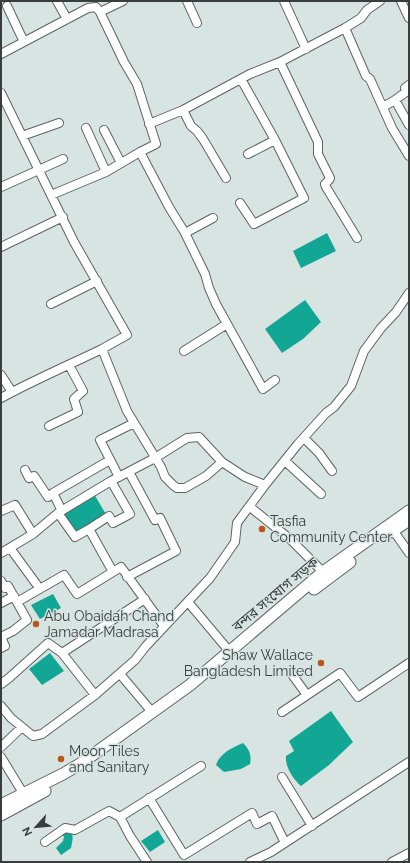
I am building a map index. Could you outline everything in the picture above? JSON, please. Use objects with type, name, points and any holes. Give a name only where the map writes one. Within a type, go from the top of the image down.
[{"type":"highway","name":"বন্দর সংযোগ সড়ক","points":[[1,805],[80,764],[190,685],[323,572],[409,510]]},
{"type":"highway","name":"বন্দর সংযোগ সড়ক","points":[[1,815],[83,769],[187,696],[206,682],[310,592],[393,530],[409,520]]},
{"type":"street","points":[[57,1],[67,19]]},
{"type":"street","points":[[100,12],[110,3],[123,1]]},
{"type":"street","points":[[187,1],[197,23]]},
{"type":"street","points":[[284,1],[306,49]]},
{"type":"street","points":[[149,124],[183,110],[241,78],[280,62],[306,49],[361,18],[366,10],[380,1]]},
{"type":"street","points":[[401,1],[409,18]]},
{"type":"street","points":[[7,6],[24,42]]},
{"type":"street","points":[[1,54],[67,19],[92,7],[96,7],[100,12],[136,84],[156,144],[106,172],[51,195]]},
{"type":"street","points":[[345,28],[366,76],[370,79],[392,128],[409,156]]},
{"type":"street","points":[[280,62],[318,139],[318,154],[330,178],[325,184],[326,187],[357,238]]},
{"type":"street","points":[[240,203],[254,224],[304,198],[275,140],[241,78]]},
{"type":"street","points":[[383,107],[406,92],[405,88],[409,85]]},
{"type":"street","points":[[1,93],[38,170],[96,281],[128,335],[1,398]]},
{"type":"street","points":[[395,100],[409,125]]},
{"type":"street","points":[[183,110],[191,126],[203,139],[226,178]]},
{"type":"street","points":[[22,136],[59,123]]},
{"type":"street","points":[[86,128],[106,172]]},
{"type":"street","points":[[104,130],[121,163]]},
{"type":"street","points":[[248,154],[275,140]]},
{"type":"street","points":[[140,152],[169,207],[185,233],[205,274],[216,304],[263,389],[275,380]]},
{"type":"street","points":[[1,187],[63,159]]},
{"type":"street","points":[[1,247],[63,217]]},
{"type":"street","points":[[185,233],[213,218]]},
{"type":"street","points":[[51,304],[96,281]]},
{"type":"street","points":[[1,706],[11,718],[33,736],[42,734],[95,695],[135,660],[164,626],[210,578],[235,542],[237,523],[284,461],[326,413],[334,407],[351,386],[364,351],[409,295]]},
{"type":"street","points":[[184,351],[227,324]]},
{"type":"street","points":[[102,349],[127,411],[161,467],[165,477],[173,485],[177,488],[185,488],[206,476],[222,462]]},
{"type":"street","points":[[49,426],[78,412],[74,399],[83,391],[68,365]]},
{"type":"street","points":[[1,375],[12,392]]},
{"type":"street","points":[[119,477],[100,440],[134,423]]},
{"type":"street","points":[[1,553],[33,534],[60,512],[187,438],[199,437],[222,462],[244,477],[265,485]]},
{"type":"street","points":[[304,438],[319,453],[332,471]]},
{"type":"street","points":[[25,470],[29,478],[34,476],[48,497],[110,460]]},
{"type":"street","points":[[284,461],[321,494]]},
{"type":"street","points":[[127,577],[176,551],[160,518],[155,520],[129,472]]},
{"type":"street","points":[[54,493],[60,512],[75,537],[109,516],[113,523],[130,514],[111,481]]},
{"type":"street","points":[[1,511],[15,504],[33,534]]},
{"type":"street","points":[[250,507],[290,539],[323,572]]},
{"type":"street","points":[[89,529],[113,572]]},
{"type":"street","points":[[393,530],[409,553]]},
{"type":"street","points":[[10,548],[40,589]]},
{"type":"street","points":[[1,603],[40,589],[64,575],[77,594],[121,568],[164,626]]},
{"type":"street","points":[[1,581],[5,588],[8,586],[27,620],[13,631],[1,637],[5,646],[1,648]]},
{"type":"street","points":[[62,653],[145,599]]},
{"type":"street","points":[[188,602],[230,652]]},
{"type":"street","points":[[1,684],[48,643],[62,653],[95,695]]},
{"type":"street","points":[[282,712],[340,673],[358,697],[409,663]]},
{"type":"street","points":[[291,673],[307,695]]},
{"type":"street","points":[[120,674],[152,712]]},
{"type":"street","points":[[1,747],[22,728]]},
{"type":"street","points":[[1,757],[23,793]]},
{"type":"street","points":[[250,862],[271,852],[409,762]]},
{"type":"street","points":[[120,817],[201,766]]},
{"type":"street","points":[[282,777],[312,826]]},
{"type":"street","points":[[150,798],[184,855],[252,812],[257,824],[272,816],[285,843]]},
{"type":"street","points":[[46,842],[65,828],[74,830],[109,811],[120,817],[130,836],[147,862]]},
{"type":"street","points":[[392,862],[409,852]]},
{"type":"shaded area","points":[[327,233],[336,251],[301,268],[293,251]]},
{"type":"shaded area","points":[[305,300],[321,322],[303,339],[282,353],[265,329]]},
{"type":"shaded area","points":[[94,494],[107,516],[76,535],[62,514]]},
{"type":"shaded area","points":[[53,594],[61,608],[40,619],[31,605]]},
{"type":"shaded area","points":[[50,653],[64,671],[42,685],[29,669]]},
{"type":"shaded area","points":[[331,711],[353,742],[329,765],[301,786],[292,776],[288,768],[286,756],[294,751],[289,741]]},
{"type":"shaded area","points":[[243,743],[250,752],[250,764],[241,769],[224,772],[216,765],[223,754]]},
{"type":"shaded area","points":[[69,830],[73,836],[71,848],[61,855],[56,848],[63,841],[64,837],[62,834]]},
{"type":"shaded area","points":[[158,830],[165,842],[150,852],[141,841]]},
{"type":"place","name":"Tasfia Community Center","points":[[262,529]]},
{"type":"place","name":"Abu Obaidah Chand Jamadar Madrasa","points":[[36,624]]},
{"type":"place","name":"Shaw Wallace Bangladesh Limited","points":[[321,663]]},
{"type":"place","name":"Moon Tiles and Sanitary","points":[[61,759]]}]
